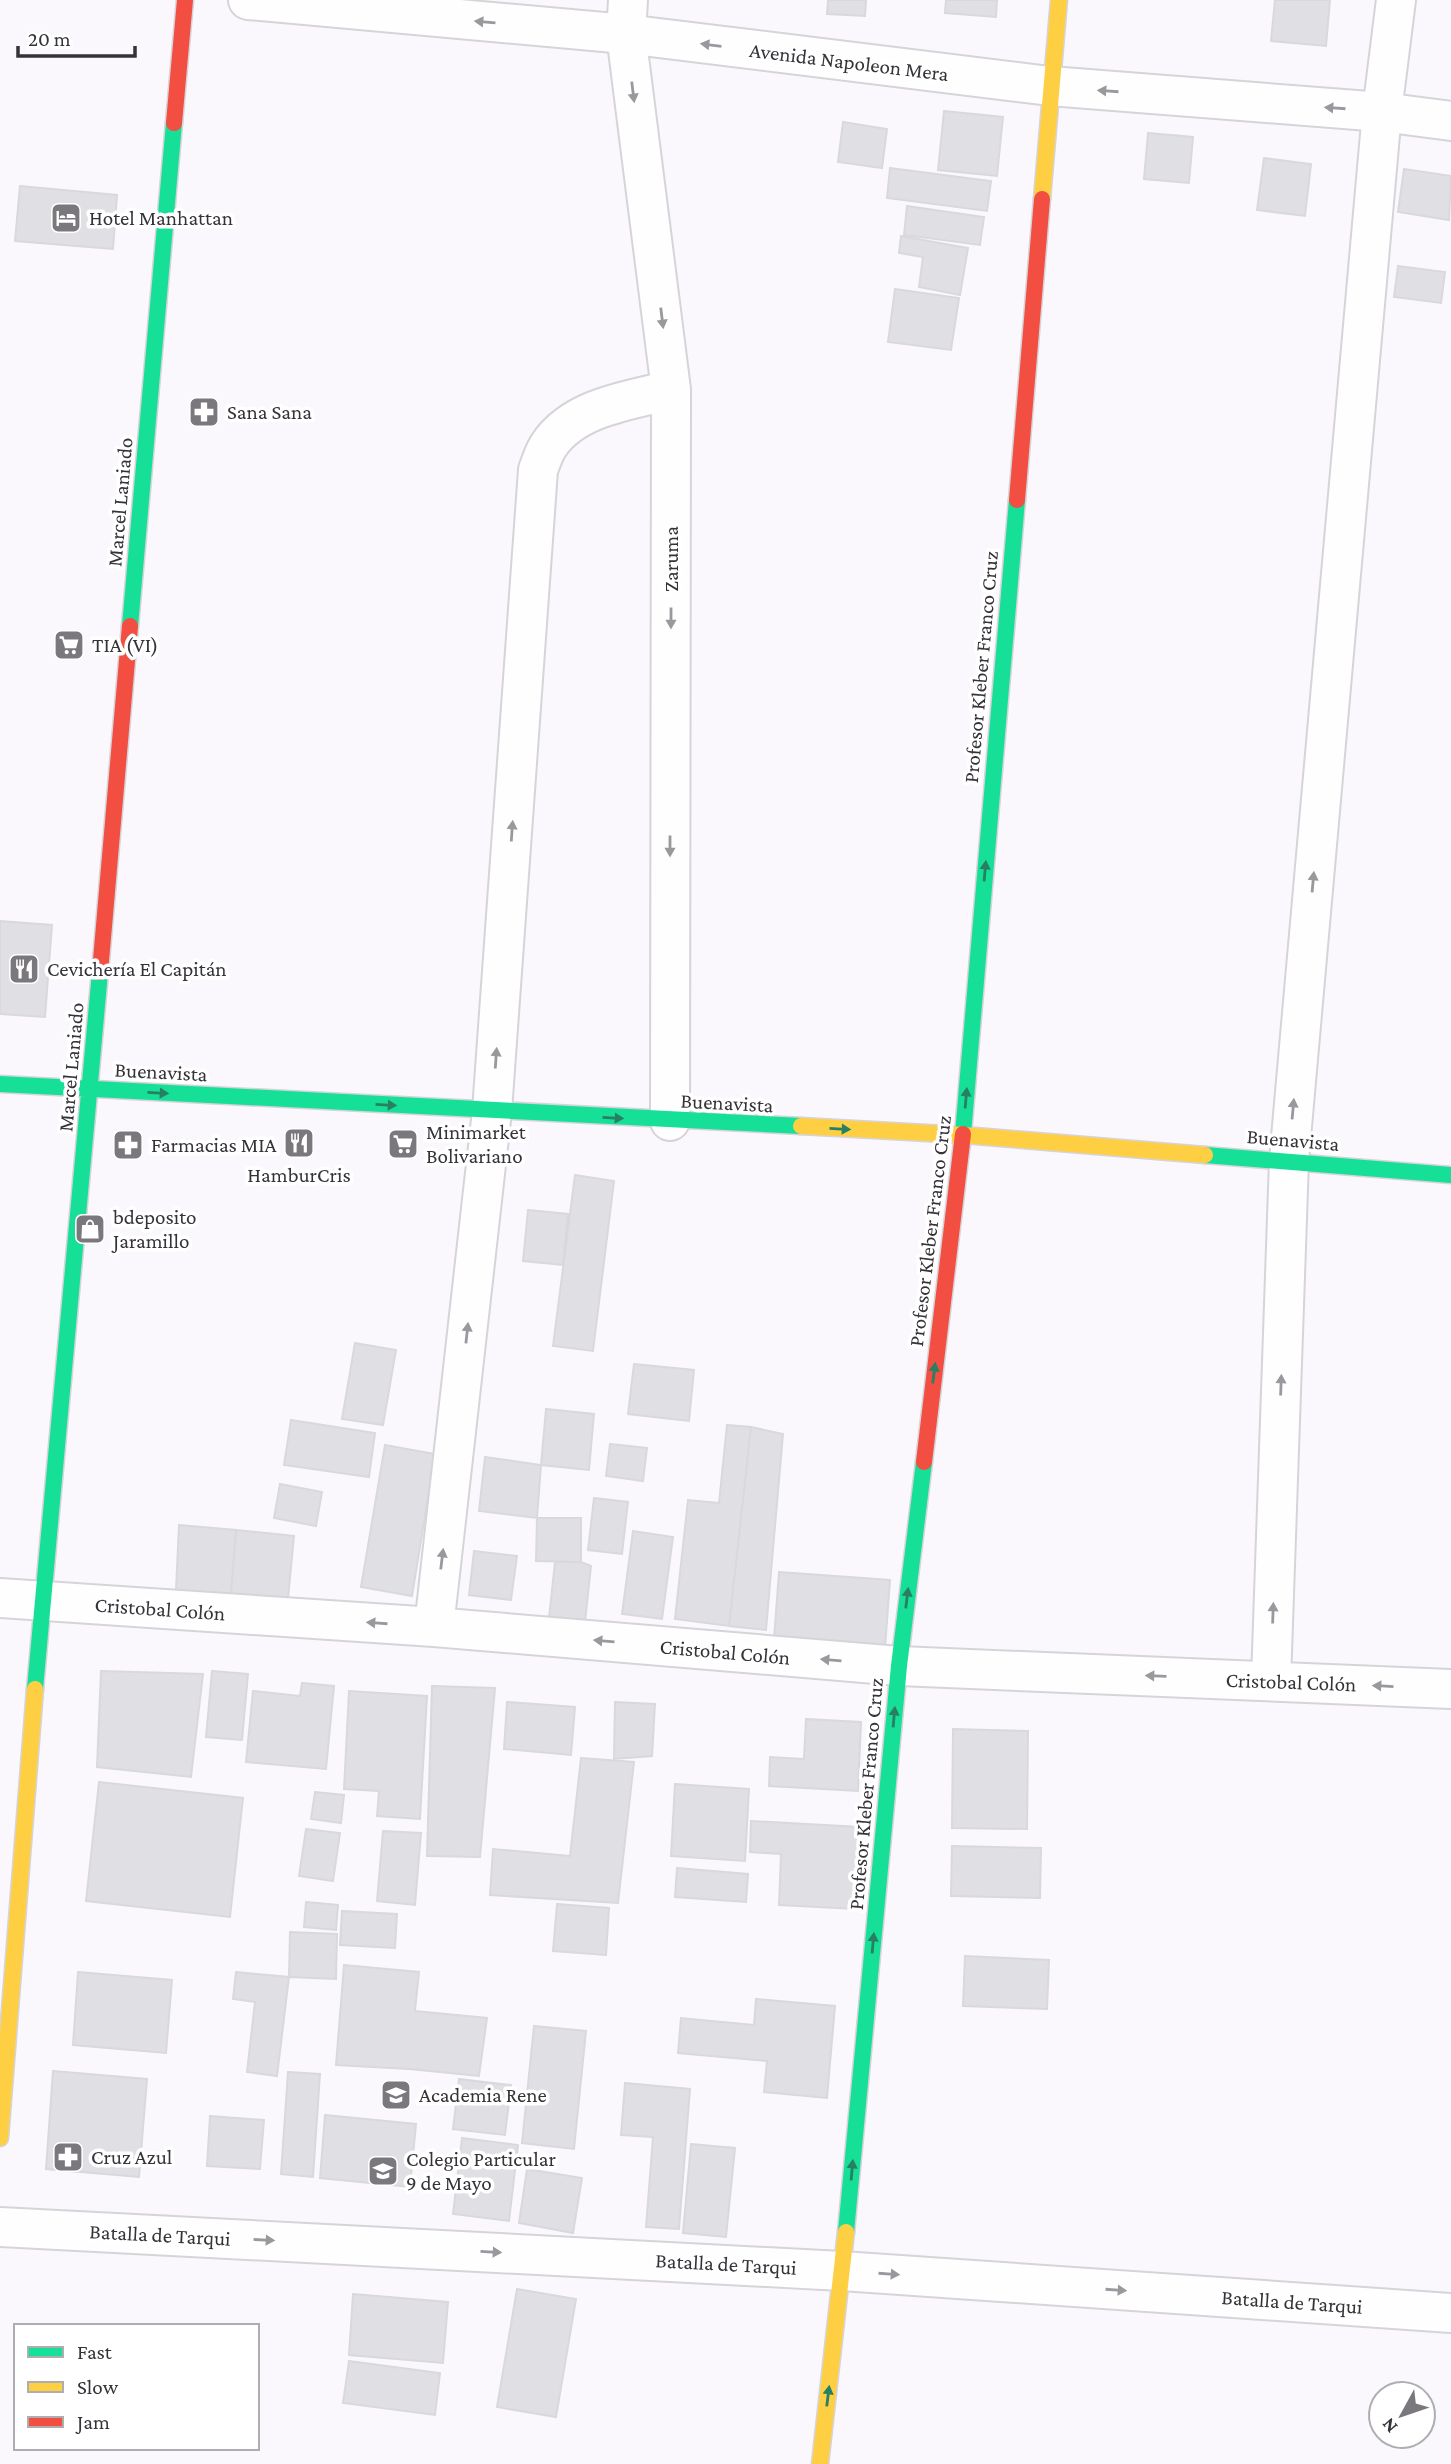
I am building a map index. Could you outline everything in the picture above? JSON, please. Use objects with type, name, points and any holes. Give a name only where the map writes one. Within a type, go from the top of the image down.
[{"type":"street","name":"Marcel Laniado","points":[[0,2138],[42,1601],[90,1089],[185,0]]},
{"type":"street","name":"Avenida Napoleon Mera","points":[[248,0],[627,17],[1050,86],[1382,112],[1451,121]]},
{"type":"street","name":"Profesor Kleber Franco Cruz","points":[[820,2464],[842,2271],[899,1666],[963,1135],[1059,0]]},
{"type":"street","points":[[1271,1681],[1289,1160],[1382,112],[1396,0]]},
{"type":"street","name":"Zaruma","points":[[627,17],[671,390],[670,1121]]},
{"type":"street","points":[[434,1627],[492,1111],[538,470],[550,444],[575,421],[600,407],[671,390]]},
{"type":"street","name":"Buenavista","points":[[0,1084],[963,1135],[1451,1175]]},
{"type":"street","name":"Cristobal Colón","points":[[0,1598],[434,1627],[899,1666],[1451,1689]]},
{"type":"street","name":"Batalla de Tarqui","points":[[0,2227],[842,2271],[1451,2313]]},
{"type":"building","points":[[828,0],[866,0],[865,16],[827,14]]},
{"type":"building","points":[[946,0],[997,0],[996,17],[945,13]]},
{"type":"building","points":[[1275,0],[1330,0],[1326,46],[1271,41]]},
{"type":"building","points":[[944,111],[1003,117],[997,176],[938,170]]},
{"type":"building","points":[[843,122],[887,129],[882,168],[838,162]]},
{"type":"building","points":[[1148,133],[1193,137],[1189,183],[1144,179]]},
{"type":"building","points":[[1264,158],[1311,164],[1305,216],[1257,210]]},
{"type":"building","points":[[890,168],[991,181],[987,211],[887,198]]},
{"type":"building","points":[[1404,169],[1451,176],[1449,220],[1398,212]]},
{"type":"building","name":"Hotel Manhattan","points":[[20,186],[117,195],[113,249],[15,241]]},
{"type":"building","points":[[907,206],[984,217],[980,245],[904,235]]},
{"type":"building","points":[[901,236],[968,248],[960,295],[919,287],[923,257],[899,253]]},
{"type":"building","points":[[1398,266],[1445,272],[1441,303],[1394,297]]},
{"type":"building","points":[[895,289],[959,298],[951,350],[888,342]]},
{"type":"building","name":"Cevichería El Capitán","points":[[0,921],[52,925],[45,1017],[0,1014]]},
{"type":"building","points":[[575,1175],[614,1181],[593,1351],[553,1346]]},
{"type":"building","points":[[528,1210],[568,1214],[563,1265],[523,1261]]},
{"type":"building","points":[[355,1343],[396,1350],[383,1425],[342,1419]]},
{"type":"building","points":[[634,1364],[694,1370],[689,1421],[628,1414]]},
{"type":"building","points":[[546,1409],[594,1414],[589,1470],[541,1465]]},
{"type":"building","points":[[291,1420],[375,1433],[369,1477],[284,1465]]},
{"type":"building","points":[[727,1425],[751,1427],[729,1626],[675,1619],[688,1500],[719,1503]]},
{"type":"building","points":[[751,1427],[783,1434],[766,1630],[729,1626]]},
{"type":"building","points":[[610,1444],[647,1448],[643,1481],[606,1476]]},
{"type":"building","points":[[385,1445],[435,1454],[412,1596],[361,1587]]},
{"type":"building","points":[[485,1457],[541,1465],[537,1518],[479,1511]]},
{"type":"building","points":[[280,1484],[322,1492],[316,1526],[274,1518]]},
{"type":"building","points":[[594,1498],[628,1502],[622,1554],[588,1550]]},
{"type":"building","points":[[537,1518],[581,1518],[581,1562],[536,1561]]},
{"type":"building","points":[[179,1525],[236,1530],[231,1594],[176,1590]]},
{"type":"building","points":[[236,1530],[294,1536],[288,1599],[231,1594]]},
{"type":"building","points":[[633,1531],[673,1537],[662,1619],[622,1614]]},
{"type":"building","points":[[474,1551],[517,1556],[511,1600],[469,1595]]},
{"type":"building","points":[[555,1562],[581,1562],[591,1566],[585,1622],[549,1618]]},
{"type":"building","points":[[779,1572],[890,1580],[885,1648],[774,1639]]},
{"type":"building","points":[[101,1671],[203,1674],[191,1777],[97,1767]]},
{"type":"building","points":[[212,1671],[248,1674],[242,1740],[206,1737]]},
{"type":"building","points":[[302,1683],[334,1686],[326,1769],[246,1762],[253,1691],[300,1696]]},
{"type":"building","points":[[432,1686],[495,1688],[480,1857],[427,1856]]},
{"type":"building","points":[[349,1691],[427,1696],[420,1819],[377,1816],[379,1791],[344,1789]]},
{"type":"building","points":[[507,1702],[575,1707],[571,1755],[504,1749]]},
{"type":"building","points":[[615,1702],[655,1704],[652,1756],[614,1759]]},
{"type":"building","points":[[806,1719],[861,1722],[858,1791],[769,1786],[770,1757],[804,1759]]},
{"type":"building","points":[[953,1729],[1028,1731],[1027,1829],[952,1828]]},
{"type":"building","points":[[581,1758],[634,1762],[618,1903],[490,1895],[493,1849],[570,1856]]},
{"type":"building","points":[[99,1782],[243,1798],[230,1917],[86,1901]]},
{"type":"building","points":[[675,1784],[749,1789],[745,1861],[671,1856]]},
{"type":"building","points":[[315,1792],[344,1795],[341,1823],[311,1819]]},
{"type":"building","points":[[751,1821],[860,1827],[856,1909],[779,1905],[781,1854],[750,1852]]},
{"type":"building","points":[[306,1829],[340,1833],[333,1881],[299,1876]]},
{"type":"building","points":[[383,1831],[421,1833],[415,1905],[377,1901]]},
{"type":"building","points":[[952,1846],[1041,1848],[1040,1898],[951,1896]]},
{"type":"building","points":[[677,1868],[748,1874],[746,1902],[675,1897]]},
{"type":"building","points":[[306,1902],[338,1905],[336,1930],[304,1927]]},
{"type":"building","points":[[557,1904],[609,1908],[606,1955],[553,1951]]},
{"type":"building","points":[[342,1911],[397,1914],[395,1948],[340,1945]]},
{"type":"building","points":[[290,1932],[337,1934],[336,1979],[289,1977]]},
{"type":"building","points":[[965,1956],[1049,1960],[1047,2009],[963,2006]]},
{"type":"building","points":[[344,1965],[419,1972],[415,2011],[487,2018],[479,2076],[336,2065]]},
{"type":"building","points":[[78,1972],[172,1980],[166,2053],[73,2045]]},
{"type":"building","points":[[236,1972],[289,1977],[277,2076],[247,2072],[255,2002],[233,1999]]},
{"type":"building","points":[[756,1999],[835,2006],[827,2098],[764,2092],[767,2061],[678,2053],[681,2018],[754,2025]]},
{"type":"building","points":[[534,2026],[586,2031],[574,2149],[522,2143]]},
{"type":"building","points":[[53,2071],[147,2079],[139,2177],[46,2169]]},
{"type":"building","points":[[288,2072],[320,2074],[313,2177],[281,2174]]},
{"type":"building","points":[[459,2079],[511,2085],[505,2135],[453,2129]]},
{"type":"building","points":[[625,2083],[690,2089],[679,2229],[646,2227],[653,2137],[621,2135]]},
{"type":"building","points":[[325,2115],[416,2124],[410,2187],[320,2178]]},
{"type":"building","points":[[210,2116],[264,2120],[260,2169],[207,2166]]},
{"type":"building","points":[[462,2138],[518,2145],[509,2221],[453,2214]]},
{"type":"building","points":[[691,2144],[735,2148],[726,2237],[683,2233]]},
{"type":"building","points":[[527,2169],[582,2178],[573,2233],[519,2223]]},
{"type":"building","points":[[517,2289],[576,2299],[556,2417],[497,2407]]},
{"type":"building","points":[[353,2294],[448,2302],[443,2363],[349,2355]]},
{"type":"building","points":[[349,2361],[440,2373],[435,2415],[343,2403]]},
{"type":"traffic: fast","points":[[130,626],[174,123]]},
{"type":"traffic: fast","points":[[963,1134],[1017,500]]},
{"type":"traffic: fast","points":[[35,1689],[100,972]]},
{"type":"traffic: fast","points":[[0,1084],[801,1126]]},
{"type":"traffic: fast","points":[[1205,1155],[1451,1175]]},
{"type":"traffic: fast","points":[[846,2232],[899,1666],[924,1462]]},
{"type":"traffic: slow","points":[[1042,199],[1059,0]]},
{"type":"traffic: slow","points":[[801,1126],[963,1135],[1205,1155]]},
{"type":"traffic: slow","points":[[0,2138],[35,1689]]},
{"type":"traffic: slow","points":[[820,2464],[846,2232]]},
{"type":"traffic: jam","points":[[174,123],[185,0]]},
{"type":"traffic: jam","points":[[1017,500],[1042,199]]},
{"type":"traffic: jam","points":[[100,972],[130,626]]},
{"type":"traffic: jam","points":[[924,1462],[963,1134]]},
{"type":"place","name":"Hotel Manhattan","points":[[66,218]]},
{"type":"place","name":"Sana Sana","points":[[204,412]]},
{"type":"place","name":"TIA (VI)","points":[[69,645]]},
{"type":"place","name":"Cevichería El Capitán","points":[[24,969]]},
{"type":"place","name":"HamburCris","points":[[299,1143]]},
{"type":"place","name":"Minimarket Bolivariano","points":[[403,1144]]},
{"type":"place","name":"Farmacias MIA","points":[[128,1145]]},
{"type":"place","name":"bdeposito Jaramillo","points":[[90,1229]]},
{"type":"place","name":"Academia Rene","points":[[396,2095]]},
{"type":"place","name":"Cruz Azul","points":[[68,2157]]},
{"type":"place","name":"Colegio Particular 9 de Mayo","points":[[383,2171]]}]
